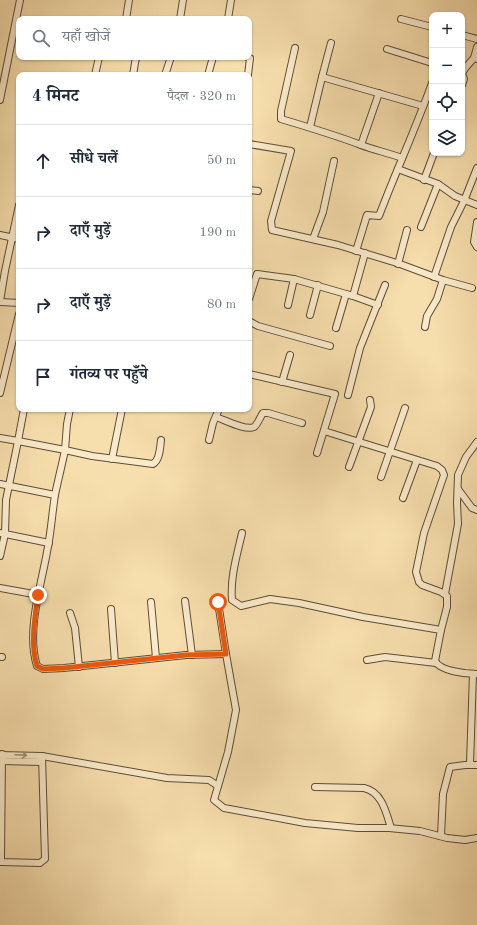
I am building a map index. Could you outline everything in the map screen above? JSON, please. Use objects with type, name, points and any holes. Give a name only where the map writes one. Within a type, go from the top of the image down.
[{"type":"street","points":[[17,16],[20,0]]},
{"type":"street","points":[[126,16],[129,0]]},
{"type":"street","points":[[180,16],[183,0]]},
{"type":"street","points":[[228,16],[231,0]]},
{"type":"street","points":[[401,19],[429,26]]},
{"type":"street","points":[[0,100],[16,20]]},
{"type":"street","points":[[465,35],[477,39]]},
{"type":"street","points":[[310,127],[331,43]]},
{"type":"street","points":[[465,68],[476,59],[477,47]]},
{"type":"street","points":[[295,48],[281,110],[281,119],[310,127],[332,136],[348,139],[361,145],[402,158]]},
{"type":"street","points":[[387,49],[429,62]]},
{"type":"street","points":[[96,72],[98,60]]},
{"type":"street","points":[[134,72],[136,60]]},
{"type":"street","points":[[165,72],[170,60]]},
{"type":"street","points":[[209,72],[213,60]]},
{"type":"street","points":[[248,72],[250,60]]},
{"type":"street","points":[[322,77],[423,106]]},
{"type":"street","points":[[356,251],[367,215],[379,216],[432,84]]},
{"type":"street","points":[[361,145],[379,93]]},
{"type":"street","points":[[252,144],[291,151],[271,221],[272,230],[313,239],[356,251],[472,288]]},
{"type":"street","points":[[424,180],[433,156]]},
{"type":"street","points":[[313,239],[323,212],[334,160]]},
{"type":"street","points":[[434,277],[451,227],[464,201],[477,168]]},
{"type":"street","points":[[398,169],[438,184],[464,201],[477,205]]},
{"type":"street","points":[[421,227],[438,184]]},
{"type":"street","points":[[252,190],[258,191]]},
{"type":"street","points":[[16,219],[0,302],[16,303]]},
{"type":"street","points":[[477,222],[474,242],[477,247]]},
{"type":"street","points":[[398,264],[407,230]]},
{"type":"street","points":[[0,235],[16,238]]},
{"type":"street","points":[[353,296],[365,254]]},
{"type":"street","points":[[252,290],[257,274],[294,278],[378,304]]},
{"type":"street","points":[[288,305],[294,278]]},
{"type":"street","points":[[425,327],[427,316],[437,299],[443,280]]},
{"type":"street","points":[[310,314],[318,285]]},
{"type":"street","points":[[348,395],[360,348],[385,285]]},
{"type":"street","points":[[336,328],[346,294]]},
{"type":"street","points":[[252,323],[258,326],[330,346]]},
{"type":"street","points":[[0,393],[16,326]]},
{"type":"street","points":[[282,382],[290,355]]},
{"type":"street","points":[[252,375],[335,394],[317,453]]},
{"type":"street","points":[[350,467],[371,407],[370,400]]},
{"type":"street","points":[[381,477],[405,408]]},
{"type":"street","points":[[0,556],[6,500],[23,412]]},
{"type":"street","points":[[69,412],[65,450],[55,495],[49,543],[38,595],[34,639],[34,655],[37,666],[43,669],[80,667],[156,658],[226,654]]},
{"type":"street","points":[[112,459],[121,412]]},
{"type":"street","points":[[209,440],[213,423],[218,412]]},
{"type":"street","points":[[216,417],[245,428],[253,427],[263,413],[268,413],[302,423]]},
{"type":"street","points":[[324,431],[437,466],[442,470],[444,475],[424,533],[416,572],[419,582],[422,585],[445,594]]},
{"type":"street","points":[[0,438],[112,459],[153,464],[156,463],[158,459],[161,440]]},
{"type":"street","points":[[436,663],[435,661],[448,600],[445,594],[458,524],[458,475],[466,457],[477,442]]},
{"type":"street","points":[[403,498],[417,460]]},
{"type":"street","points":[[0,484],[55,495]]},
{"type":"street","points":[[458,489],[472,508],[477,510]]},
{"type":"street","points":[[242,533],[234,569],[232,592],[232,600],[241,606],[270,599],[299,603],[363,618],[441,630]]},
{"type":"street","points":[[3,534],[49,543]]},
{"type":"street","points":[[0,588],[38,595]]},
{"type":"street","points":[[185,601],[192,655]]},
{"type":"street","points":[[150,602],[156,658]]},
{"type":"street","points":[[218,602],[236,710],[228,752],[214,800],[224,808],[305,823],[358,828],[391,828],[420,831],[447,838],[465,840],[477,838]]},
{"type":"street","points":[[111,609],[115,663]]},
{"type":"street","points":[[70,613],[76,628],[80,667]]},
{"type":"street","points":[[367,660],[385,657],[436,663],[440,667],[475,674],[474,765],[450,767],[443,794],[441,836]]},
{"type":"street","points":[[42,759],[45,859],[40,863],[1,862],[1,754],[42,759],[167,778],[209,780],[218,786]]},
{"type":"street","points":[[1,761],[42,759]]},
{"type":"street","points":[[315,787],[364,788],[370,790],[379,797],[384,806],[391,828]]},
{"type":"route","points":[[38,595],[34,655],[37,666],[43,669],[80,667],[186,655],[226,654],[218,602]]}]
